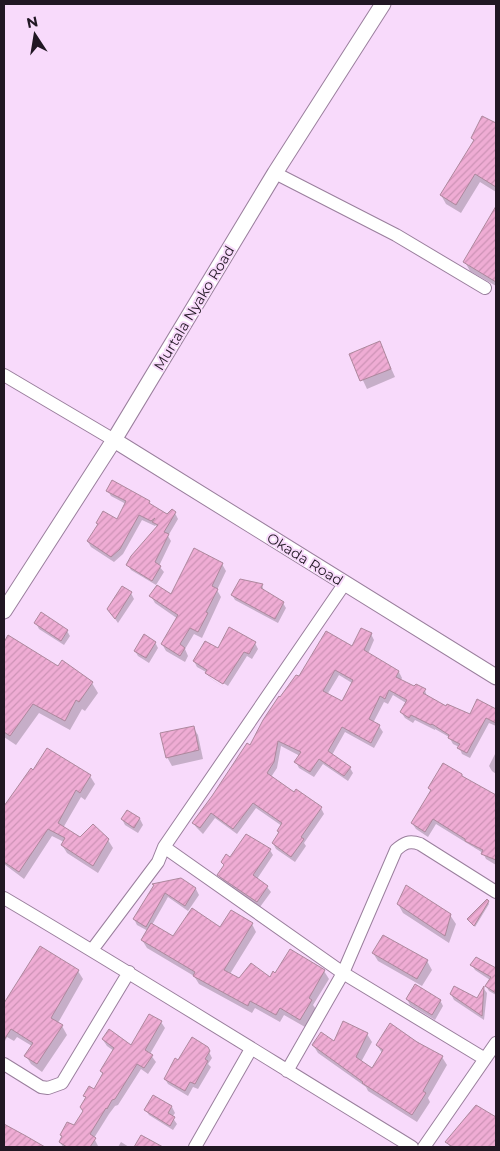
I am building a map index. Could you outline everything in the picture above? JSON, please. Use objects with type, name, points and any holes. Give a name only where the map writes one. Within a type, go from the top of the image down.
[{"type":"street","name":"Murtala Nyako Road","points":[[4,611],[114,440],[275,173],[383,4]]},
{"type":"street","points":[[275,173],[396,235],[484,288]]},
{"type":"street","points":[[4,375],[114,440]]},
{"type":"street","name":"Okada Road","points":[[114,440],[496,677]]},
{"type":"street","points":[[92,950],[158,862],[164,847],[345,583]]},
{"type":"street","points":[[287,1071],[343,974],[396,850],[403,844],[412,842],[420,844],[496,892]]},
{"type":"street","points":[[164,847],[343,974],[484,1060]]},
{"type":"street","points":[[4,898],[129,972],[250,1049],[412,1147]]},
{"type":"street","points":[[4,1064],[41,1087],[48,1088],[62,1082],[129,972]]},
{"type":"street","points":[[424,1147],[496,1043]]},
{"type":"street","points":[[195,1147],[250,1049]]},
{"type":"building","points":[[482,116],[496,123],[496,187],[475,174],[456,205],[440,195],[474,140],[471,138]]},
{"type":"building","points":[[496,206],[496,282],[463,262]]},
{"type":"building","points":[[380,341],[391,369],[360,381],[349,354]]},
{"type":"building","points":[[112,480],[150,501],[149,503],[167,514],[172,509],[176,512],[164,532],[169,534],[155,562],[161,566],[152,581],[126,565],[131,556],[158,525],[152,522],[155,518],[151,521],[139,515],[120,549],[111,557],[87,541],[98,524],[96,523],[103,511],[117,519],[126,501],[106,491]]},
{"type":"building","points":[[194,548],[223,563],[212,586],[218,589],[206,612],[208,613],[198,632],[190,628],[180,644],[185,648],[180,656],[161,644],[178,615],[149,596],[157,585],[171,594]]},
{"type":"building","points":[[240,579],[263,584],[261,588],[284,602],[275,619],[231,595]]},
{"type":"building","points":[[122,586],[132,592],[115,619],[107,609]]},
{"type":"building","points":[[41,612],[68,630],[61,641],[34,623]]},
{"type":"building","points":[[229,627],[256,642],[249,654],[244,652],[223,684],[205,673],[207,670],[193,661],[205,641],[218,648]]},
{"type":"building","points":[[361,628],[372,633],[364,650],[399,671],[396,677],[414,686],[416,684],[426,689],[423,693],[446,706],[447,704],[470,714],[477,699],[496,709],[496,723],[486,718],[467,753],[457,748],[460,744],[448,738],[449,735],[432,724],[411,715],[409,718],[400,712],[407,700],[389,690],[385,699],[380,696],[369,719],[380,725],[371,743],[342,727],[328,751],[351,767],[344,776],[319,759],[310,772],[294,762],[301,752],[278,741],[274,762],[267,773],[294,792],[296,789],[322,807],[301,837],[304,839],[291,857],[272,843],[282,823],[253,803],[233,829],[211,813],[200,828],[192,823],[247,743],[250,745],[263,720],[279,696],[296,675],[299,676],[326,631],[352,646]],"holes":[[[335,670],[353,680],[342,701],[323,691]]]},
{"type":"building","points":[[144,634],[156,642],[146,658],[134,651]]},
{"type":"building","points":[[8,635],[58,666],[62,660],[93,682],[79,702],[76,700],[65,721],[33,704],[10,736],[4,732],[4,642]]},
{"type":"building","points":[[194,726],[199,750],[166,758],[160,733]]},
{"type":"building","points":[[47,748],[91,775],[80,793],[76,790],[58,823],[80,837],[93,824],[109,839],[93,866],[61,845],[65,838],[48,829],[19,872],[4,862],[4,806],[31,768],[33,770]]},
{"type":"building","points":[[443,763],[496,795],[496,860],[481,854],[483,850],[465,841],[465,839],[433,819],[425,832],[411,823],[431,790],[428,788]]},
{"type":"building","points":[[127,810],[140,818],[134,828],[121,819]]},
{"type":"building","points":[[246,834],[271,849],[253,875],[268,886],[257,902],[217,875],[224,865],[221,862],[226,854],[230,857]]},
{"type":"building","points":[[181,878],[196,888],[185,906],[165,893],[146,927],[133,919],[154,885],[152,884]]},
{"type":"building","points":[[406,885],[451,914],[445,936],[397,904]]},
{"type":"building","points":[[487,899],[489,901],[474,926],[467,919]]},
{"type":"building","points":[[192,908],[220,927],[231,910],[253,923],[224,970],[239,978],[251,963],[270,977],[273,971],[275,973],[290,949],[325,970],[309,998],[312,1000],[300,1020],[280,1008],[276,1015],[250,1001],[248,1006],[193,976],[195,972],[141,940],[151,923],[173,936]]},
{"type":"building","points":[[383,935],[428,960],[417,979],[372,953]]},
{"type":"building","points":[[40,946],[79,970],[51,1018],[63,1025],[37,1064],[24,1056],[33,1043],[11,1029],[4,1040],[4,1003]]},
{"type":"building","points":[[476,957],[496,968],[496,993],[485,986],[491,977],[470,965]]},
{"type":"building","points":[[415,984],[441,1000],[432,1015],[406,999]]},
{"type":"building","points":[[454,986],[477,998],[484,986],[482,1016],[450,994]]},
{"type":"building","points":[[149,1014],[162,1021],[145,1050],[153,1055],[144,1068],[137,1064],[115,1099],[106,1108],[90,1134],[96,1138],[90,1147],[67,1147],[59,1142],[62,1136],[60,1135],[67,1122],[74,1125],[83,1111],[80,1107],[86,1097],[83,1096],[89,1086],[94,1089],[103,1073],[100,1071],[114,1048],[102,1039],[109,1029],[131,1045]]},
{"type":"building","points":[[343,1021],[368,1033],[356,1057],[372,1068],[383,1050],[376,1045],[390,1023],[417,1042],[443,1056],[423,1091],[426,1093],[412,1115],[362,1083],[312,1045],[321,1032],[334,1041]]},
{"type":"building","points":[[192,1037],[208,1047],[210,1051],[205,1059],[208,1061],[195,1084],[190,1082],[185,1091],[164,1079],[175,1058],[178,1060]]},
{"type":"building","points":[[153,1095],[172,1106],[168,1113],[175,1117],[170,1126],[144,1110]]},
{"type":"building","points":[[476,1105],[496,1117],[496,1147],[453,1147],[445,1142]]},
{"type":"building","points":[[4,1124],[26,1136],[45,1147],[4,1147]]},
{"type":"building","points":[[141,1135],[163,1147],[134,1147]]}]
